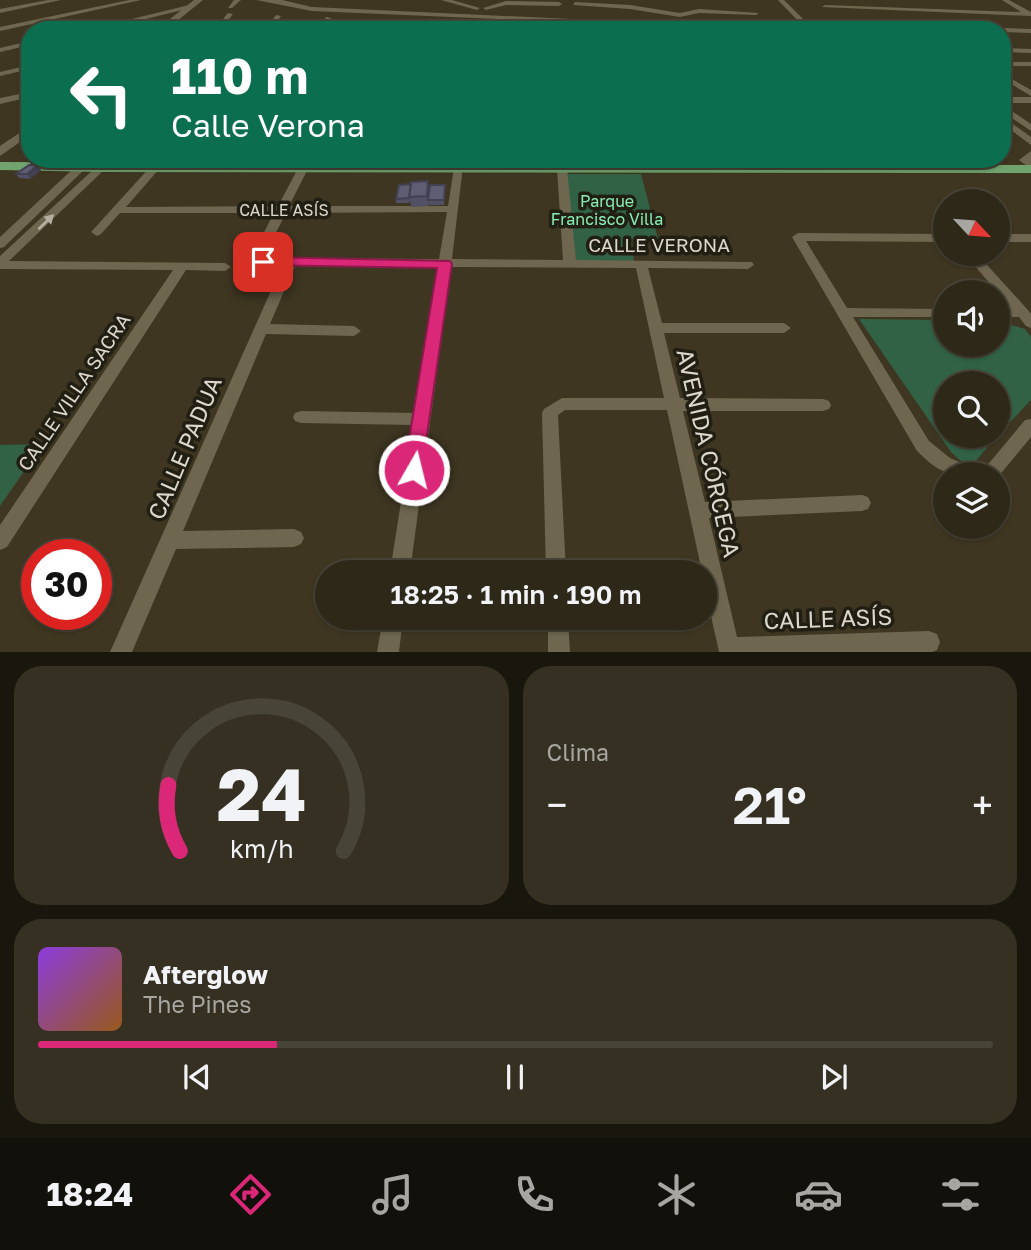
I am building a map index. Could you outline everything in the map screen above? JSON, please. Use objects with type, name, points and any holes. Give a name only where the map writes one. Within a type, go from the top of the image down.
[{"type":"main road","points":[[0,153],[21,157]]},
{"type":"main road","points":[[1011,162],[1030,162]]},
{"type":"main road","points":[[0,166],[21,165]]},
{"type":"street","points":[[0,11],[58,0]]},
{"type":"street","points":[[38,21],[138,0]]},
{"type":"street","points":[[172,21],[199,0]]},
{"type":"street","points":[[223,21],[238,0]]},
{"type":"street","points":[[262,0],[305,8],[481,11],[694,21]]},
{"type":"street","points":[[305,8],[309,4],[326,0]]},
{"type":"street","points":[[444,0],[481,11],[507,2],[559,4]]},
{"type":"street","points":[[693,0],[699,11]]},
{"type":"street","points":[[719,0],[726,12]]},
{"type":"street","points":[[781,0],[801,21]]},
{"type":"street","points":[[836,0],[846,8]]},
{"type":"street","points":[[900,0],[913,10]]},
{"type":"street","points":[[954,0],[973,14]]},
{"type":"street","points":[[1005,0],[1030,15]]},
{"type":"street","points":[[575,4],[628,4],[661,19]]},
{"type":"street","points":[[130,21],[189,8]]},
{"type":"street","points":[[973,14],[913,10],[827,9],[973,14],[1030,15]]},
{"type":"street","points":[[677,20],[699,11],[756,13]]},
{"type":"street","points":[[274,21],[278,16]]},
{"type":"street","points":[[0,29],[21,25]]},
{"type":"street","points":[[1011,30],[1031,31]]},
{"type":"street","points":[[0,50],[21,45]]},
{"type":"street","points":[[1011,50],[1031,51]]},
{"type":"street","points":[[1011,64],[1031,64]]},
{"type":"street","points":[[0,74],[21,68]]},
{"type":"street","points":[[1012,81],[1031,81]]},
{"type":"street","points":[[1012,81],[1031,94]]},
{"type":"street","points":[[0,101],[21,96]]},
{"type":"street","points":[[1011,100],[1031,100]]},
{"type":"street","points":[[1011,114],[1031,128]]},
{"type":"street","points":[[1011,127],[1031,142]]},
{"type":"street","points":[[0,153],[21,136]]},
{"type":"street","points":[[0,244],[47,199],[72,168]]},
{"type":"street","points":[[0,264],[68,200],[92,168]]},
{"type":"street","points":[[97,232],[155,168]]},
{"type":"street","points":[[283,210],[304,168]]},
{"type":"street","points":[[402,560],[459,168]]},
{"type":"street","name":"CALLE VERONA","points":[[562,168],[570,264]]},
{"type":"street","points":[[47,199],[68,200]]},
{"type":"street","name":"CALLE ASÍS","points":[[116,210],[452,209]]},
{"type":"street","name":"CALLE VERONA","points":[[283,210],[257,257],[259,260],[290,263],[747,265]]},
{"type":"street","points":[[933,238],[798,237],[923,446],[940,462]]},
{"type":"street","points":[[1010,238],[1031,239]]},
{"type":"street","name":"CALLE PADUA","points":[[121,652],[290,263]]},
{"type":"street","points":[[0,264],[225,267]]},
{"type":"street","name":"AVENIDA CÓRCEGA","points":[[641,264],[730,650]]},
{"type":"street","points":[[982,266],[1027,318]]},
{"type":"street","name":"CALLE VILLA SACRA","points":[[0,541],[182,267]]},
{"type":"street","points":[[844,312],[933,313]]},
{"type":"street","points":[[656,328],[784,328]]},
{"type":"street","points":[[261,329],[354,331]]},
{"type":"street","points":[[556,560],[550,413],[554,407],[562,404],[673,403],[823,405]]},
{"type":"street","points":[[301,417],[421,419]]},
{"type":"street","points":[[999,462],[1031,425]]},
{"type":"street","points":[[698,510],[862,503]]},
{"type":"street","points":[[170,540],[294,538]]},
{"type":"street","points":[[388,652],[391,630]]},
{"type":"street","points":[[558,630],[559,652]]},
{"type":"street","name":"CALLE ASÍS","points":[[730,650],[929,642]]},
{"type":"green space","name":"Parque Francisco Villa","points":[[565,174],[641,174],[658,239],[631,239],[634,261],[576,261]]},
{"type":"green space","points":[[859,319],[933,320],[933,357],[1010,357],[1010,325],[1025,329],[1031,337],[1031,400],[1010,422],[1010,371],[933,371],[933,426]]},
{"type":"green space","points":[[43,444],[0,506],[0,445]]},
{"type":"green space","points":[[948,448],[987,448],[975,462],[961,461]]},
{"type":"building","points":[[25,168],[34,168],[27,174],[16,174]]},
{"type":"building","points":[[428,181],[427,196],[409,197],[411,182]]},
{"type":"building","points":[[411,184],[409,198],[396,199],[399,185]]},
{"type":"building","points":[[430,185],[445,185],[444,200],[428,200]]},
{"type":"route","points":[[263,262],[445,264],[414,470]]}]
